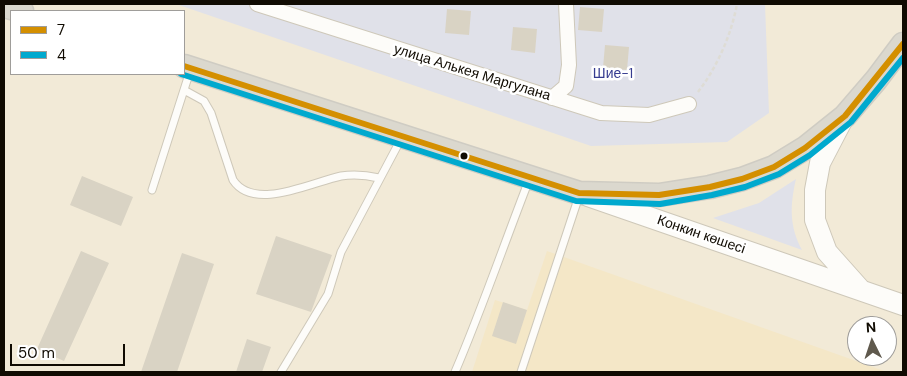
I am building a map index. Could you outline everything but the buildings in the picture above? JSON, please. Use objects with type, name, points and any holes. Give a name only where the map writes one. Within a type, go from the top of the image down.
[{"type":"highway","points":[[4,6],[18,10]]},
{"type":"highway","points":[[579,193],[659,195],[710,187],[742,179],[774,167],[805,148],[845,116],[876,80],[903,44]]},
{"type":"highway","name":"Конкин көшесі","points":[[187,67],[579,193]]},
{"type":"main road","points":[[845,116],[820,163],[815,190],[815,220],[827,252],[861,291]]},
{"type":"main road","name":"Конкин көшесі","points":[[579,193],[903,305]]},
{"type":"street","name":"улица Алькея Маргулана","points":[[257,4],[601,113],[649,115],[689,104]]},
{"type":"street","points":[[552,98],[566,86],[568,72],[566,4]]},
{"type":"lane","points":[[152,190],[184,90],[187,67]]},
{"type":"lane","points":[[184,90],[204,101],[211,113],[233,180],[238,187],[246,191],[267,194],[298,191],[341,176],[360,174],[379,178]]},
{"type":"lane","points":[[281,372],[328,294],[341,252],[403,136]]},
{"type":"lane","points":[[455,372],[477,321],[488,285],[530,178]]},
{"type":"lane","points":[[521,372],[579,193]]},
{"type":"path","points":[[689,104],[714,71],[737,4]]},
{"type":"shaded area","points":[[547,251],[847,358],[847,366],[870,366],[887,372],[472,372],[495,300],[527,310]]},
{"type":"green space","name":"Шие-1","points":[[176,4],[765,4],[769,113],[727,142],[591,146]]},
{"type":"green space","points":[[796,179],[792,215],[795,232],[802,250],[713,218],[759,203]]},
{"type":"transit line","name":"7","points":[[185,66],[579,193],[659,195],[710,187],[742,179],[774,167],[805,148],[845,116],[903,44]]},
{"type":"transit line","name":"4","points":[[184,75],[576,201],[660,204],[745,187],[779,174],[810,155],[851,122],[903,58]]}]
